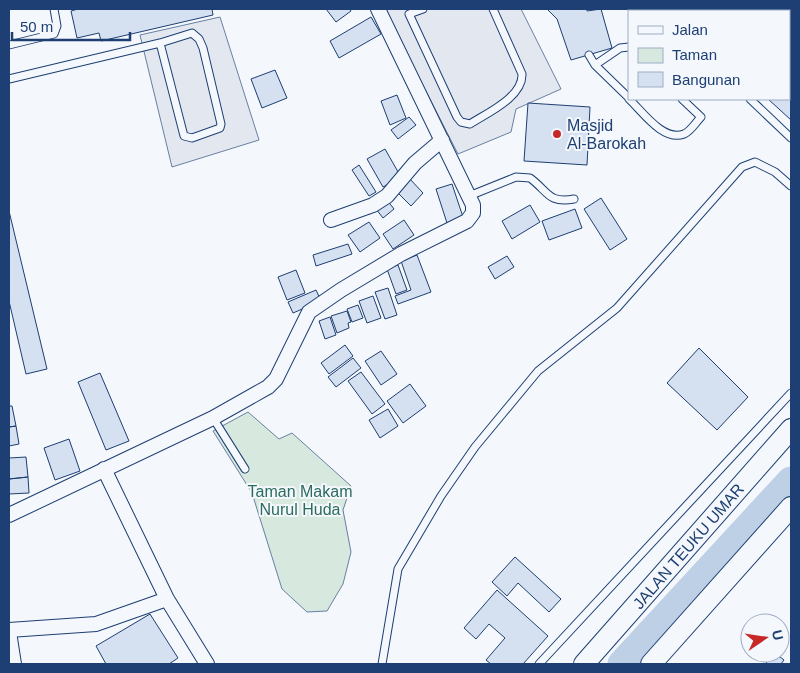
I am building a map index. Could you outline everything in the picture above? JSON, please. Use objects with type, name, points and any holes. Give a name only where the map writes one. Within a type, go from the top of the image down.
[{"type":"main road","name":"JALAN TEUKU UMAR","points":[[584,664],[791,429]]},
{"type":"main road","points":[[651,664],[791,507]]},
{"type":"street","points":[[9,515],[213,418],[272,383],[309,312],[341,290],[401,254],[467,221],[474,214],[471,200],[378,9]]},
{"type":"street","points":[[331,220],[372,205],[387,196],[415,163],[442,140]]},
{"type":"street","points":[[104,469],[167,599],[207,664]]},
{"type":"street","points":[[14,664],[9,631],[96,624],[167,599]]},
{"type":"lane","points":[[9,45],[54,34],[57,26],[54,9]]},
{"type":"lane","points":[[418,10],[409,14],[457,117],[461,122],[470,124],[516,91],[522,81],[522,74],[493,9]]},
{"type":"lane","points":[[9,79],[160,44],[192,33],[200,39],[222,124],[220,128],[192,138],[184,136],[160,44]]},
{"type":"lane","points":[[595,65],[620,48],[628,47]]},
{"type":"lane","points":[[589,55],[595,65],[628,97]]},
{"type":"lane","points":[[631,100],[662,131],[678,135],[684,134],[700,117],[683,100]]},
{"type":"lane","points":[[751,100],[791,138]]},
{"type":"lane","points":[[382,664],[398,569],[440,496],[475,447],[538,371],[617,308],[742,167],[755,162],[775,172],[791,186]]},
{"type":"lane","points":[[471,200],[516,177],[530,178],[550,198],[562,201],[574,199]]},
{"type":"lane","points":[[540,664],[791,392]]},
{"type":"lane","points":[[213,418],[245,469]]},
{"type":"green space","name":"Taman Makam Nurul Huda","points":[[248,412],[279,439],[292,433],[351,486],[343,510],[351,552],[343,584],[327,611],[307,612],[282,589],[252,493],[213,431]]},
{"type":"shaded area","points":[[384,9],[521,9],[561,89],[516,109],[511,132],[458,154]]},
{"type":"shaded area","points":[[220,17],[259,140],[172,167],[140,35]]},
{"type":"building","points":[[78,9],[212,9],[213,15],[101,41],[99,33],[77,38],[71,11]]},
{"type":"building","points":[[326,9],[350,9],[351,11],[336,22]]},
{"type":"building","points":[[547,9],[587,9],[587,11],[601,9],[612,48],[571,60],[557,19]]},
{"type":"building","points":[[669,9],[762,10],[670,10]]},
{"type":"building","points":[[669,9],[726,9],[724,10]]},
{"type":"building","points":[[371,17],[381,34],[339,58],[330,41]]},
{"type":"building","points":[[791,41],[791,120],[769,100],[790,100]]},
{"type":"building","points":[[275,70],[287,98],[262,108],[251,79]]},
{"type":"building","points":[[397,95],[406,118],[390,125],[381,101]]},
{"type":"building","name":"Masjid Al-Barokah","points":[[528,103],[590,107],[587,165],[524,161]]},
{"type":"building","points":[[409,117],[416,125],[398,139],[391,130]]},
{"type":"building","points":[[385,149],[401,177],[383,187],[367,159]]},
{"type":"building","points":[[359,165],[376,192],[369,196],[352,170]]},
{"type":"building","points":[[409,178],[423,193],[411,206],[396,191]]},
{"type":"building","points":[[452,184],[463,217],[447,223],[436,189]]},
{"type":"building","points":[[601,198],[627,239],[610,250],[584,209]]},
{"type":"building","points":[[387,200],[394,209],[383,218],[376,209]]},
{"type":"building","points":[[530,205],[540,222],[512,239],[502,221]]},
{"type":"building","points":[[575,209],[582,228],[549,240],[542,221]]},
{"type":"building","points":[[9,211],[47,369],[26,374],[9,301]]},
{"type":"building","points":[[404,220],[414,235],[393,249],[383,234]]},
{"type":"building","points":[[369,222],[380,238],[360,252],[348,235]]},
{"type":"building","points":[[348,244],[352,254],[316,266],[313,255]]},
{"type":"building","points":[[417,255],[431,292],[398,304],[395,296],[411,290],[401,261]]},
{"type":"building","points":[[507,256],[514,267],[495,279],[488,267]]},
{"type":"building","points":[[398,265],[407,290],[396,294],[387,269]]},
{"type":"building","points":[[296,270],[305,293],[287,300],[278,277]]},
{"type":"building","points":[[388,288],[397,315],[385,319],[375,292]]},
{"type":"building","points":[[316,290],[321,301],[293,313],[288,302]]},
{"type":"building","points":[[373,296],[381,318],[367,323],[359,301]]},
{"type":"building","points":[[358,305],[363,318],[352,322],[347,309]]},
{"type":"building","points":[[347,311],[351,322],[348,323],[349,328],[337,333],[331,316]]},
{"type":"building","points":[[330,317],[336,335],[325,339],[319,321]]},
{"type":"building","points":[[345,345],[353,356],[329,374],[321,363]]},
{"type":"building","points":[[699,348],[748,397],[717,430],[667,383]]},
{"type":"building","points":[[381,351],[397,374],[381,385],[365,361]]},
{"type":"building","points":[[353,358],[361,368],[336,387],[328,377]]},
{"type":"building","points":[[361,372],[385,404],[372,414],[348,381]]},
{"type":"building","points":[[100,373],[129,441],[106,450],[78,382]]},
{"type":"building","points":[[410,384],[426,406],[403,423],[387,401]]},
{"type":"building","points":[[9,406],[12,406],[16,426],[9,427]]},
{"type":"building","points":[[388,409],[398,426],[380,438],[369,420]]},
{"type":"building","points":[[16,426],[19,444],[9,446],[9,427]]},
{"type":"building","points":[[69,439],[80,471],[55,480],[44,448]]},
{"type":"building","points":[[26,457],[28,477],[9,479],[9,458]]},
{"type":"building","points":[[28,477],[29,493],[9,494],[9,479]]},
{"type":"building","points":[[515,557],[561,599],[549,612],[518,583],[507,596],[492,582]]},
{"type":"building","points":[[497,590],[548,636],[523,664],[491,664],[486,660],[505,638],[489,624],[476,639],[464,628]]},
{"type":"building","points":[[150,614],[178,658],[169,664],[106,664],[96,646]]},
{"type":"building","points":[[766,663],[782,663],[781,664]]},
{"type":"waterway","points":[[622,664],[791,481]]},
{"type":"place","name":"Masjid Al-Barokah","points":[[557,134]]}]
